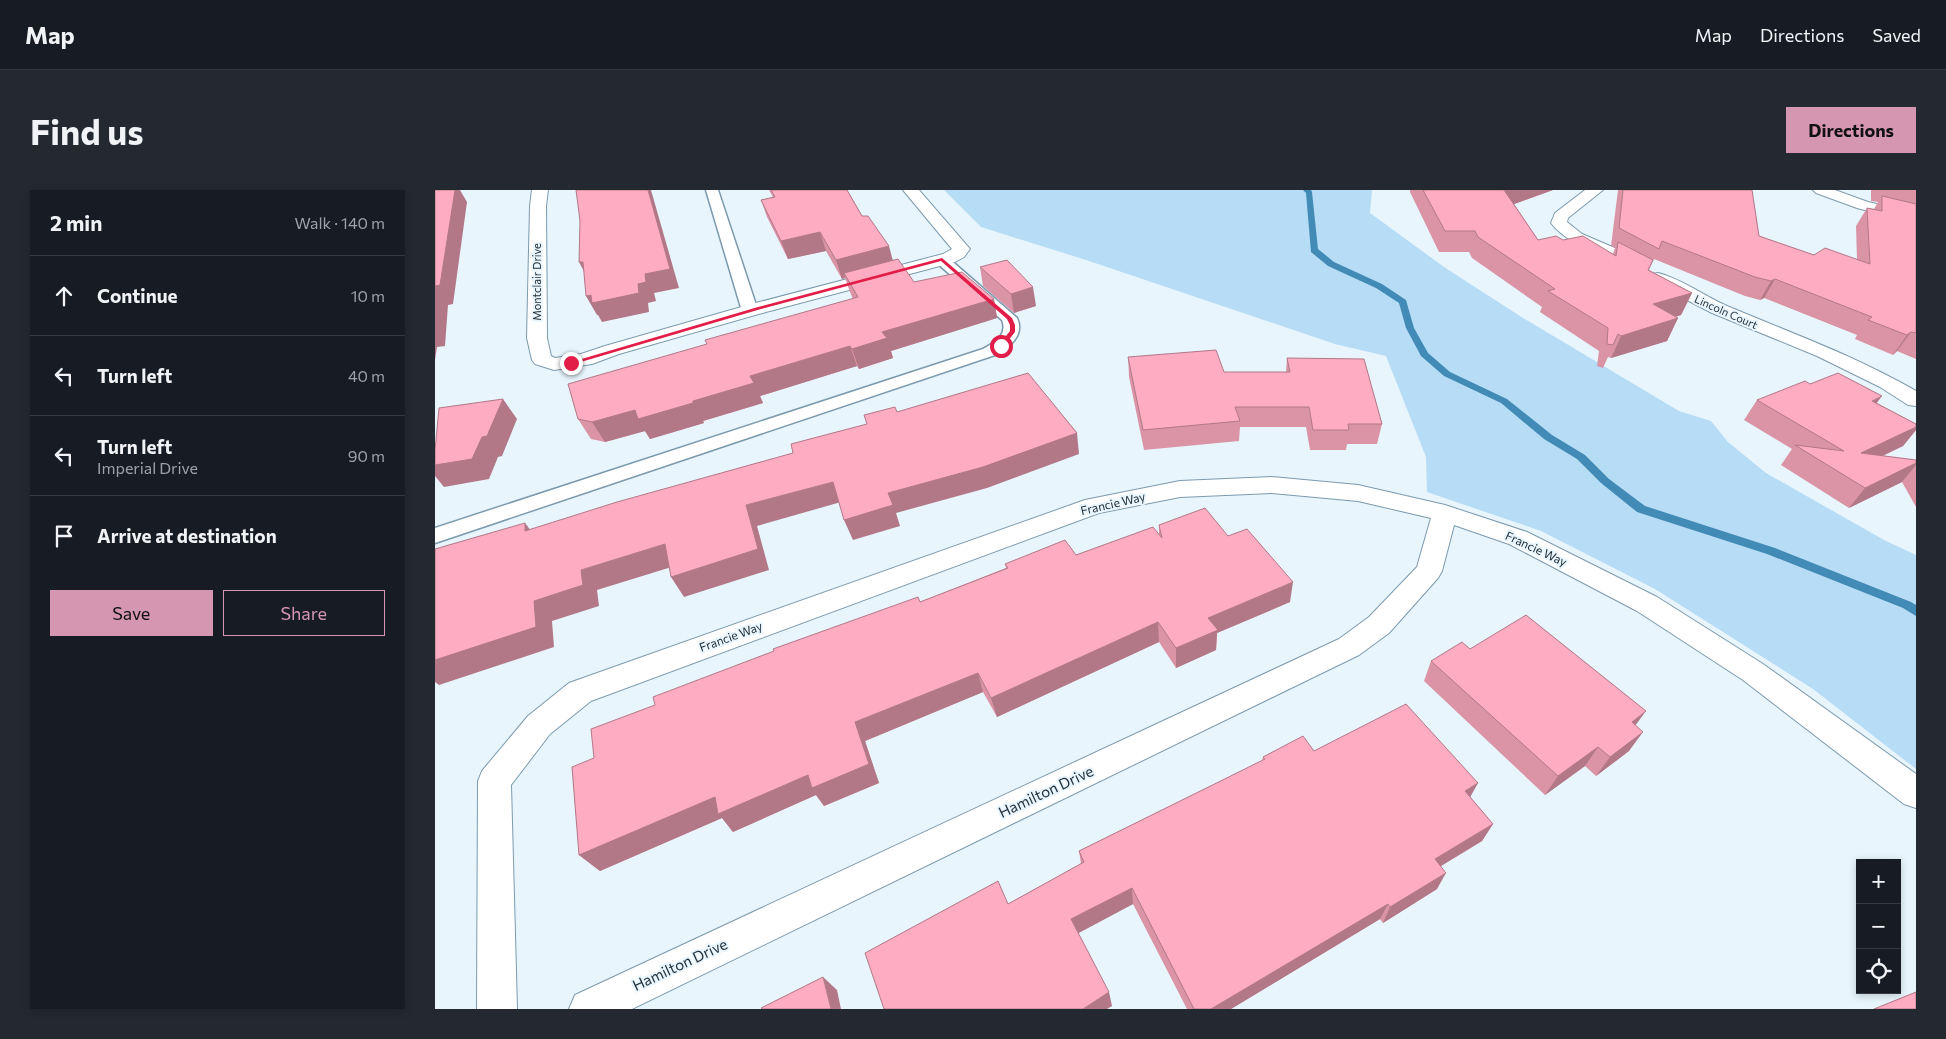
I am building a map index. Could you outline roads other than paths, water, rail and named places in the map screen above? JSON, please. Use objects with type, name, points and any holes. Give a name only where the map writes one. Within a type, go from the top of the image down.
[{"type":"street","name":"Montclair Drive","points":[[540,190],[537,206],[537,338],[542,360],[554,364],[585,360],[612,350],[750,311]]},
{"type":"street","points":[[750,311],[942,260],[958,253],[961,249],[911,190]]},
{"type":"street","name":"Lincoln Court","points":[[1595,190],[1561,216],[1559,223],[1564,230],[1698,300],[1824,352],[1887,383],[1916,400]]},
{"type":"street","points":[[1821,190],[1863,205],[1916,218]]},
{"type":"street","name":"Francie Way","points":[[497,1009],[494,781],[539,725],[580,692],[1094,506],[1180,489],[1272,485],[1358,493],[1445,513],[1518,538],[1647,604],[1753,672],[1916,793]]},
{"type":"street","name":"Hamilton Drive","points":[[589,1009],[1349,647],[1379,624],[1429,571],[1445,513]]},
{"type":"lane","points":[[712,190],[750,311]]},
{"type":"lane","points":[[435,536],[970,358],[1001,346],[1013,332],[1013,325],[1009,318],[942,260]]},
{"type":"waterway","points":[[1306,190],[1309,192],[1314,250],[1331,264],[1379,286],[1403,302],[1410,328],[1424,354],[1447,374],[1504,401],[1548,437],[1581,457],[1605,481],[1641,509],[1771,551],[1907,605],[1916,611]]}]
